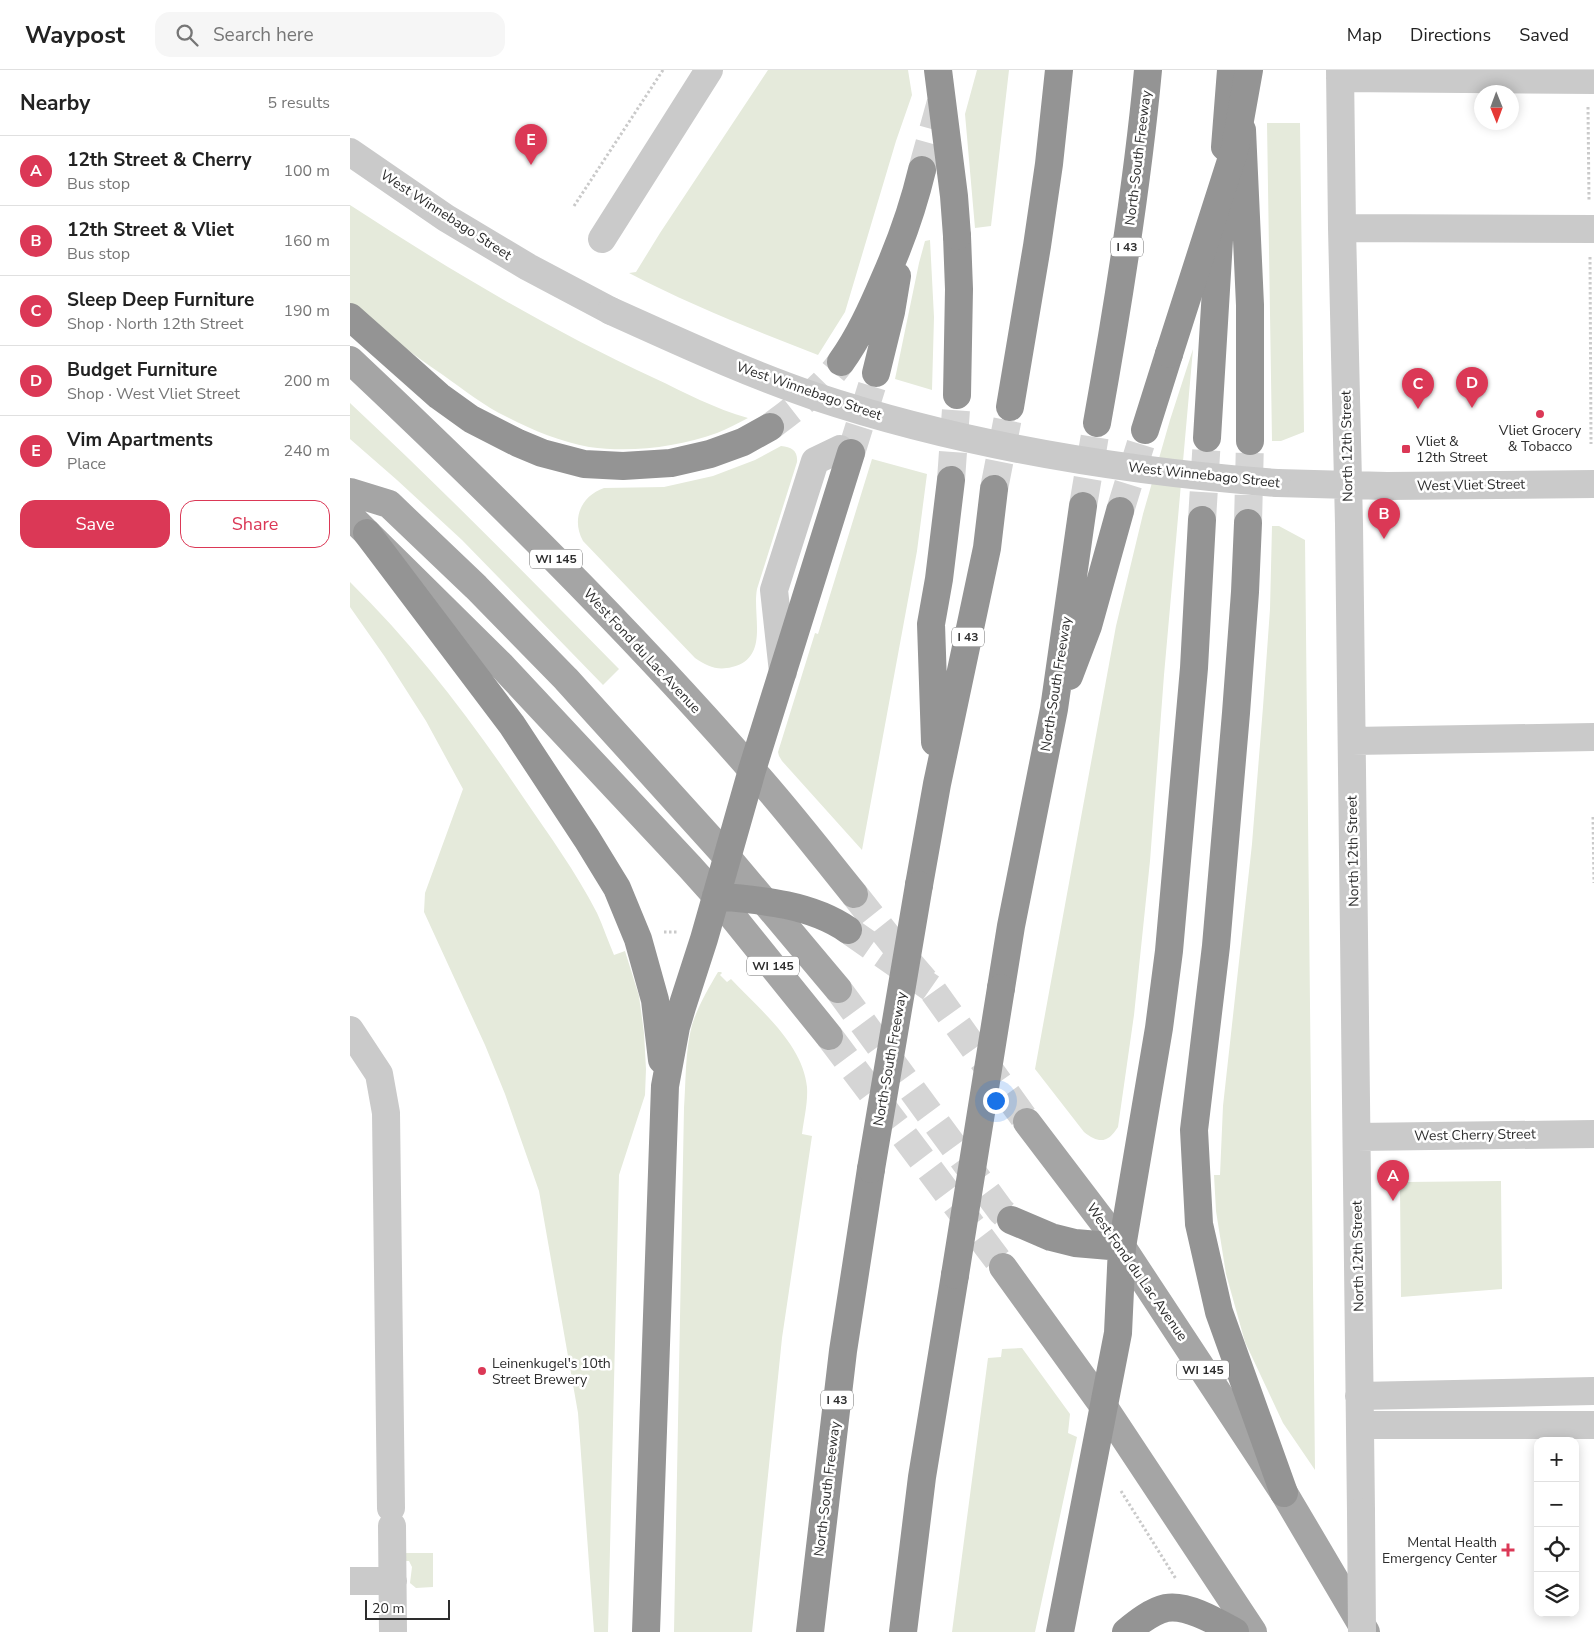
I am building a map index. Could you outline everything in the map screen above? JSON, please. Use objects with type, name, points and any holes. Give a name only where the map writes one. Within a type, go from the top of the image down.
[{"type":"highway","points":[[938,70],[953,186],[957,236],[959,289],[957,395]]},
{"type":"highway","points":[[1010,407],[1039,237],[1059,70]]},
{"type":"highway","name":"North-South Freeway","points":[[1097,423],[1131,221],[1148,70]]},
{"type":"highway","points":[[1206,438],[1231,70]]},
{"type":"highway","points":[[1239,70],[1250,305],[1250,441]]},
{"type":"highway","points":[[1145,430],[1234,148],[1249,70]]},
{"type":"highway","points":[[841,362],[851,348],[874,303],[903,235],[922,170]]},
{"type":"highway","points":[[876,373],[891,312],[903,235]]},
{"type":"highway","points":[[350,317],[439,396],[471,419],[518,444],[584,464],[623,466],[671,463],[718,451],[743,442],[770,427]]},
{"type":"highway","points":[[646,1632],[665,1086],[676,1027],[783,672],[846,451]]},
{"type":"highway","points":[[936,784],[931,624],[952,480]]},
{"type":"highway","name":"North-South Freeway","points":[[810,1632],[843,1351],[872,1169],[936,784],[987,548],[994,489]]},
{"type":"highway","name":"North-South Freeway","points":[[903,1632],[922,1477],[1011,926],[1054,709],[1083,506]]},
{"type":"highway","points":[[1054,709],[1088,626],[1120,511]]},
{"type":"highway","points":[[1060,1632],[1118,1333],[1122,1247],[1159,1028],[1169,950],[1193,678],[1202,520]]},
{"type":"highway","points":[[1248,523],[1237,703],[1216,946],[1194,1130],[1199,1224],[1219,1312],[1284,1493]]},
{"type":"highway","points":[[359,524],[512,725],[617,888],[638,939],[654,1000],[665,1086]]},
{"type":"highway","points":[[716,896],[796,907],[841,924],[848,930]]},
{"type":"highway","points":[[1011,1220],[1051,1237],[1074,1242],[1122,1247]]},
{"type":"highway","points":[[1126,1632],[1152,1614],[1166,1608],[1192,1612],[1215,1621],[1235,1632]]},
{"type":"main road","name":"West Fond du Lac Avenue","points":[[350,360],[553,556],[654,662],[752,770],[854,894]]},
{"type":"main road","name":"WI 145","points":[[350,492],[389,504],[476,587],[566,679],[727,857],[838,989]]},
{"type":"main road","name":"WI 145","points":[[359,524],[502,666],[716,896],[829,1036]]},
{"type":"main road","name":"West Fond du Lac Avenue","points":[[1027,1122],[1122,1247],[1284,1493],[1366,1632]]},
{"type":"main road","points":[[1003,1267],[1104,1407],[1253,1632]]},
{"type":"street","points":[[602,239],[710,70]]},
{"type":"street","points":[[1340,74],[1594,80]]},
{"type":"street","name":"North 12th Street","points":[[1340,74],[1352,741],[1362,1632]]},
{"type":"street","name":"West Winnebago Street","points":[[350,152],[446,218],[528,266],[611,311],[704,354],[813,396],[888,418],[1013,450],[1114,466],[1213,478],[1277,483],[1348,485]]},
{"type":"street","points":[[1342,228],[1594,229]]},
{"type":"street","name":"West Vliet Street","points":[[1348,485],[1594,484]]},
{"type":"street","points":[[1352,741],[1594,737]]},
{"type":"street","points":[[350,1030],[379,1074],[386,1113],[392,1632]]},
{"type":"street","name":"West Cherry Street","points":[[1357,1137],[1594,1134]]},
{"type":"street","points":[[1360,1396],[1594,1391]]},
{"type":"street","points":[[1360,1425],[1594,1425]]},
{"type":"street","points":[[350,1581],[392,1581]]},
{"type":"path","points":[[574,206],[663,70]]},
{"type":"path","points":[[1593,817],[1594,883]]},
{"type":"path","points":[[662,932],[686,931]]},
{"type":"path","points":[[1121,1491],[1177,1580]]},
{"type":"shaded area","points":[[768,70],[908,70],[912,95],[896,141],[845,312],[818,355],[746,327],[629,273],[636,272]]},
{"type":"shaded area","points":[[977,70],[1009,70],[991,226],[975,228],[965,114]]},
{"type":"shaded area","points":[[1267,123],[1300,123],[1304,432],[1281,441],[1272,441]]},
{"type":"shaded area","points":[[350,205],[461,275],[537,319],[700,400],[748,418],[717,433],[686,442],[654,448],[605,449],[557,439],[499,413],[474,398],[407,349],[350,303]]},
{"type":"shaded area","points":[[930,240],[934,317],[932,390],[895,379],[919,263],[925,241]]},
{"type":"shaded area","points":[[1193,349],[1164,675],[1150,861],[1134,1015],[1118,1127],[1107,1139],[1099,1140],[1084,1132],[1035,1069],[1116,626],[1143,514]]},
{"type":"shaded area","points":[[350,403],[486,534],[619,669],[603,685],[462,540],[350,439]]},
{"type":"shaded area","points":[[781,446],[794,450],[797,462],[757,589],[757,634],[755,645],[751,655],[744,662],[727,668],[712,667],[695,658],[583,541],[578,525],[580,509],[589,497],[604,488],[664,487],[713,476],[755,460]]},
{"type":"shaded area","points":[[872,459],[927,474],[917,551],[862,850],[782,761],[778,752],[815,633],[818,634]]},
{"type":"shaded area","points":[[1272,526],[1279,526],[1305,540],[1315,1470],[1283,1423],[1245,1342],[1226,1274],[1216,1211],[1214,1175],[1220,1175],[1223,1106],[1252,844],[1270,609]]},
{"type":"shaded area","points":[[350,582],[398,632],[442,685],[504,769],[580,883],[597,913],[614,955],[625,951],[639,996],[644,1033],[645,1095],[619,1175],[608,1632],[594,1632],[578,1413],[539,1191],[505,1094],[485,1045],[424,912],[425,893],[463,789],[426,721],[350,607]]},
{"type":"shaded area","points":[[718,972],[722,973],[720,975],[727,982],[731,979],[789,1042],[804,1071],[807,1087],[802,1134],[812,1136],[782,1338],[752,1632],[674,1632],[686,1066],[692,1025],[700,1004]]},
{"type":"shaded area","points":[[1501,1181],[1502,1289],[1401,1297],[1400,1186],[1406,1182]]},
{"type":"shaded area","points":[[1022,1348],[1070,1414],[1068,1433],[1077,1437],[1035,1632],[952,1632],[988,1358],[1001,1357],[1002,1349]]},
{"type":"shaded area","points":[[405,1553],[433,1553],[433,1587],[416,1588],[410,1583],[412,1567],[409,1561],[406,1561]]},
{"type":"tunnel","points":[[922,170],[942,98]]},
{"type":"tunnel","points":[[770,427],[826,381],[841,362]]},
{"type":"tunnel","points":[[851,453],[876,373]]},
{"type":"tunnel","points":[[951,480],[957,395]]},
{"type":"tunnel","points":[[994,489],[1010,407]]},
{"type":"tunnel","points":[[1083,506],[1097,423]]},
{"type":"tunnel","points":[[1120,511],[1145,430]]},
{"type":"tunnel","points":[[1202,520],[1207,438]]},
{"type":"tunnel","points":[[1248,523],[1250,441]]},
{"type":"tunnel","points":[[854,894],[931,988],[1027,1122]]},
{"type":"tunnel","points":[[848,930],[931,988]]},
{"type":"tunnel","points":[[838,989],[1001,1211],[1011,1220]]},
{"type":"tunnel","points":[[829,1036],[1003,1267]]},
{"type":"place","name":"Vim Apartments","points":[[531,165]]},
{"type":"place","name":"Budget Furniture","points":[[1472,408]]},
{"type":"place","name":"Sleep Deep Furniture","points":[[1418,409]]},
{"type":"place","name":"Vliet Grocery & Tobacco","points":[[1540,414]]},
{"type":"place","name":"Vliet & 12th Street","points":[[1406,449]]},
{"type":"place","name":"12th Street & Vliet","points":[[1384,539]]},
{"type":"place","name":"12th Street & Cherry","points":[[1393,1201]]},
{"type":"place","name":"Leinenkugel's 10th Street Brewery","points":[[482,1371]]},
{"type":"place","name":"Mental Health Emergency Center","points":[[1508,1550]]}]
